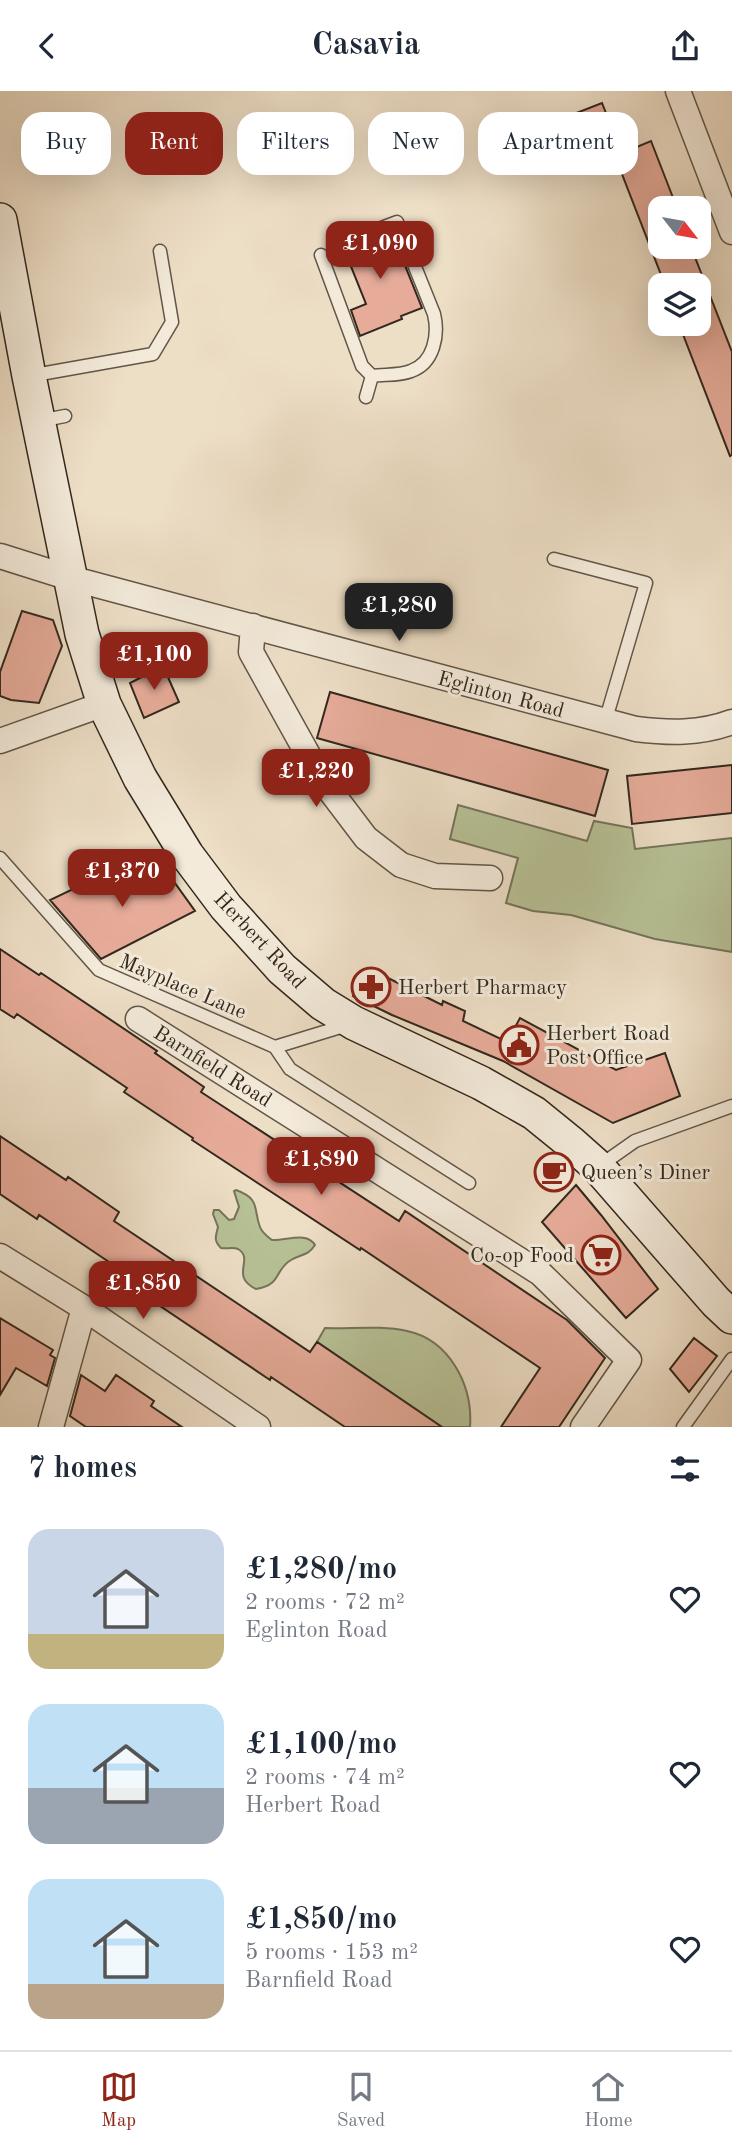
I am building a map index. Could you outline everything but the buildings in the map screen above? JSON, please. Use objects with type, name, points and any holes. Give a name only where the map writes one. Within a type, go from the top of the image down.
[{"type":"street","points":[[678,91],[732,232]]},
{"type":"street","name":"Herbert Road","points":[[0,220],[29,376],[52,418],[70,578],[82,634],[104,704],[147,789],[187,855],[226,907],[282,969],[323,1004],[354,1023],[481,1083],[534,1113],[597,1167],[732,1317]]},
{"type":"street","name":"Eglinton Road","points":[[0,556],[70,578],[605,722],[671,733],[715,729],[732,722]]},
{"type":"street","points":[[253,627],[251,652],[322,780],[366,838],[401,865],[435,876],[490,878]]},
{"type":"street","points":[[0,741],[104,704]]},
{"type":"street","name":"Barnfield Road","points":[[138,1019],[540,1273],[629,1360],[583,1427]]},
{"type":"street","points":[[0,1256],[84,1308],[258,1427]]},
{"type":"street","points":[[51,1427],[84,1308]]},
{"type":"lane","points":[[321,255],[362,366],[372,376],[412,371],[421,366],[433,347],[437,326],[434,314],[397,222],[376,230]]},
{"type":"lane","points":[[29,376],[153,354],[172,322],[160,251]]},
{"type":"lane","points":[[366,397],[372,376]]},
{"type":"lane","points":[[554,559],[646,583],[605,722]]},
{"type":"lane","name":"Mayplace Lane","points":[[0,858],[99,970],[275,1047]]},
{"type":"lane","points":[[354,1023],[275,1047],[290,1069],[469,1183]]},
{"type":"lane","points":[[597,1167],[635,1141],[732,1107]]},
{"type":"lane","points":[[683,1427],[732,1359]]},
{"type":"green space","points":[[458,805],[587,841],[594,821],[632,828],[635,849],[732,838],[732,952],[655,939],[571,915],[533,911],[506,903],[518,858],[450,839]]},
{"type":"green space","points":[[234,1191],[253,1201],[261,1229],[272,1240],[307,1238],[315,1245],[307,1253],[286,1264],[270,1284],[256,1289],[244,1279],[243,1253],[236,1248],[221,1248],[216,1240],[218,1227],[214,1210],[219,1210],[229,1220],[234,1219],[239,1207]]},
{"type":"green space","points":[[325,1328],[397,1329],[422,1336],[435,1344],[447,1355],[463,1381],[470,1411],[470,1427],[442,1427],[317,1342]]},
{"type":"place","name":"Herbert Pharmacy","points":[[371,987]]},
{"type":"place","name":"Herbert Road Post Office","points":[[519,1045]]},
{"type":"place","name":"Queen’s Diner","points":[[554,1172]]},
{"type":"place","name":"Co-op Food","points":[[601,1255]]}]
